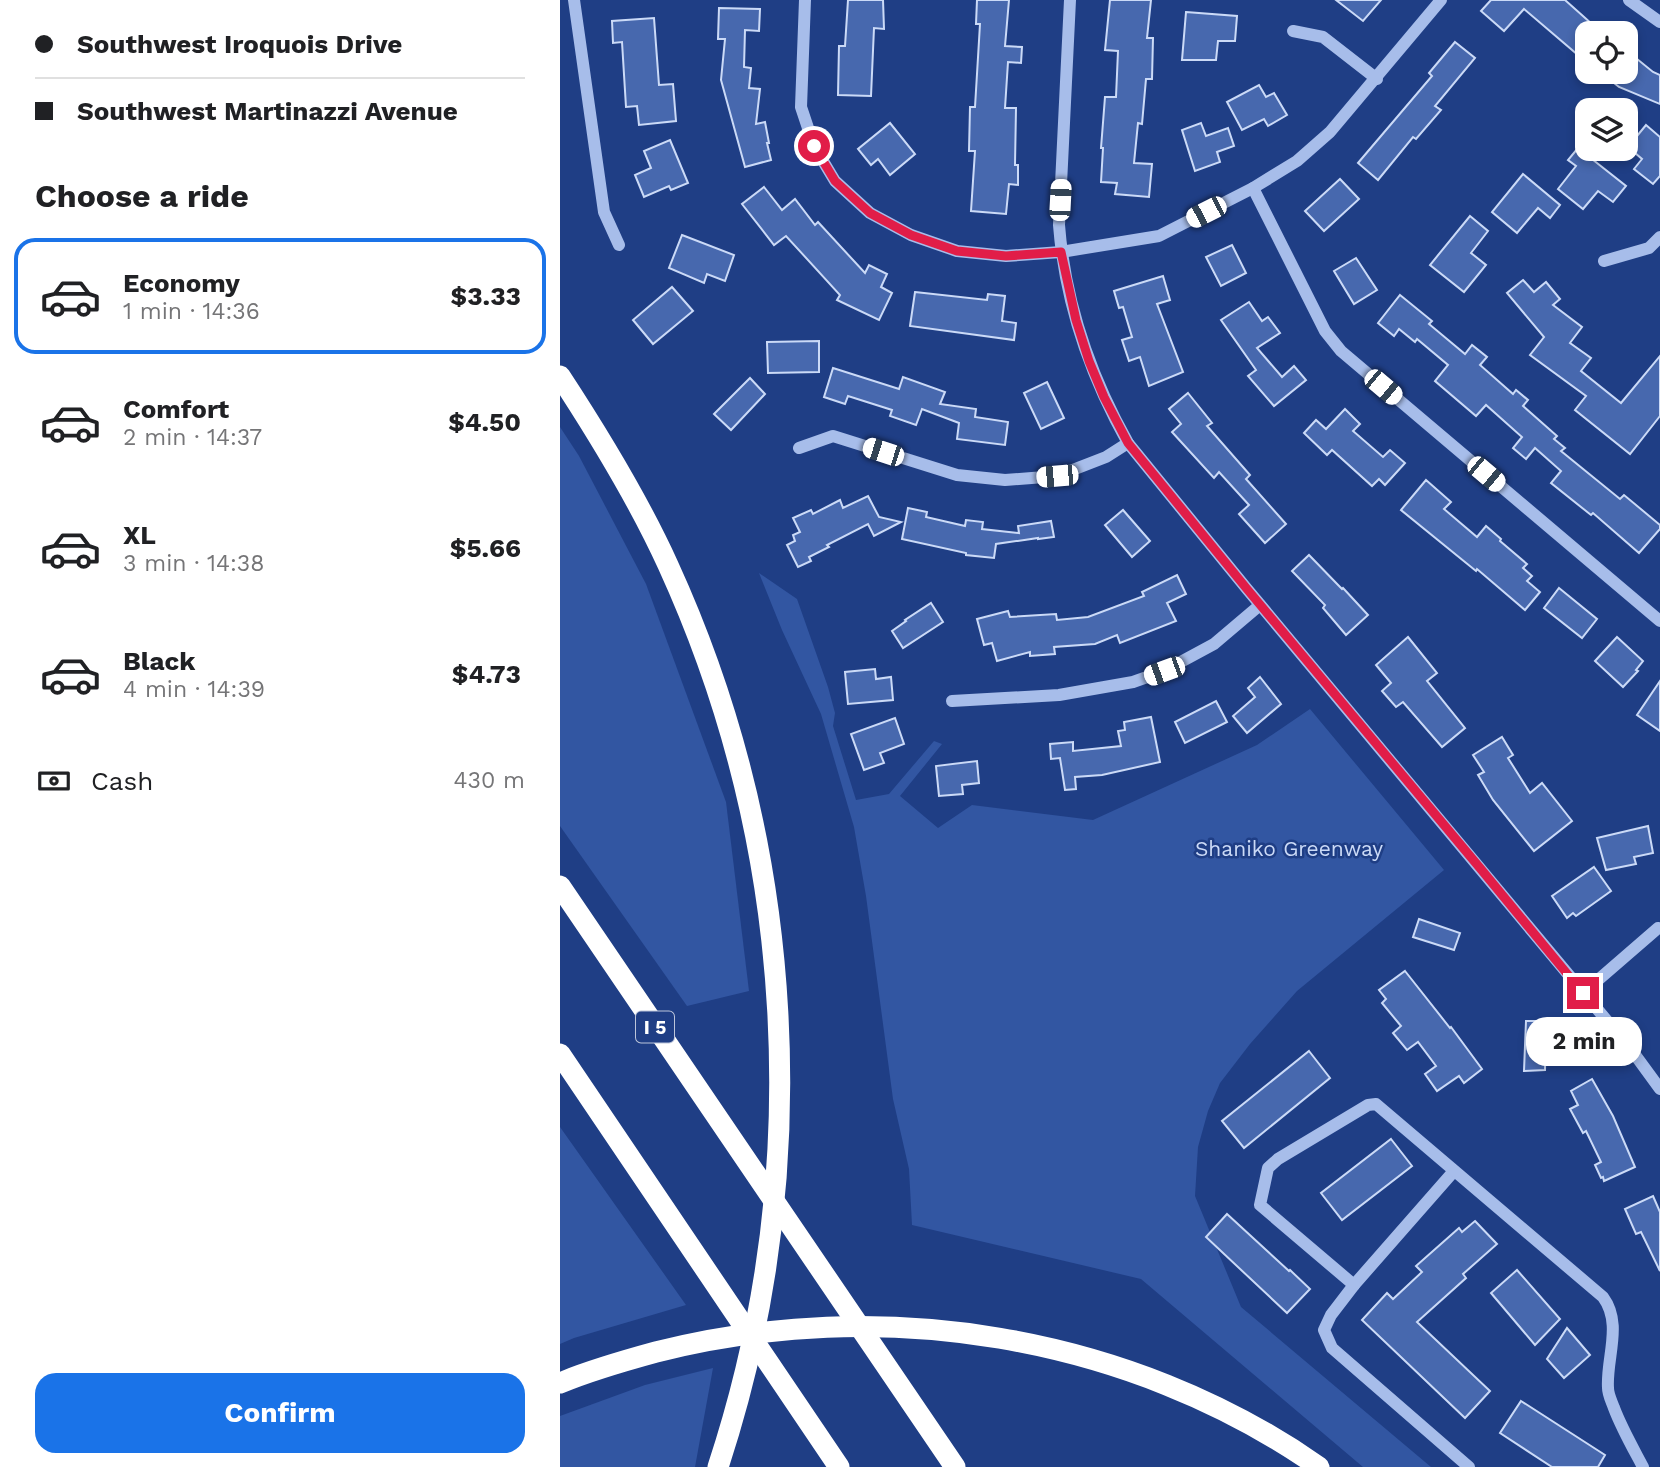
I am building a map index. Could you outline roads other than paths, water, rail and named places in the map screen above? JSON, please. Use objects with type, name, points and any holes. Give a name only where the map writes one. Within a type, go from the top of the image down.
[{"type":"highway","points":[[560,376],[637,502],[696,631],[718,692],[743,777],[760,851],[771,921],[780,1095],[774,1208],[767,1265],[744,1376],[718,1467]]},
{"type":"highway","name":"I 5","points":[[560,887],[955,1467]]},
{"type":"highway","points":[[560,1054],[839,1467]]},
{"type":"highway","points":[[560,1383],[624,1361],[689,1344],[752,1333],[868,1326],[922,1328],[1037,1345],[1137,1374],[1197,1398],[1253,1426],[1319,1467]]},
{"type":"street","points":[[574,0],[604,212],[619,245]]},
{"type":"street","points":[[806,0],[801,107],[814,146],[835,181],[870,213],[911,235],[957,251],[1006,256],[1061,252],[1159,236],[1252,188],[1297,161],[1330,132],[1441,0]]},
{"type":"street","points":[[1070,0],[1059,225],[1061,252],[1076,320],[1089,361],[1128,443],[1633,1052],[1660,1089]]},
{"type":"street","points":[[1629,0],[1660,22]]},
{"type":"street","points":[[1293,31],[1323,37],[1377,79]]},
{"type":"street","points":[[1252,188],[1325,331],[1341,351],[1660,621]]},
{"type":"street","points":[[1604,261],[1649,248],[1660,237]]},
{"type":"street","points":[[800,448],[834,436],[957,475],[1005,480],[1057,476],[1106,457],[1128,443]]},
{"type":"street","points":[[952,701],[1059,695],[1133,682],[1164,671],[1214,644],[1260,605]]},
{"type":"street","points":[[1583,993],[1658,928]]},
{"type":"street","points":[[1354,1285],[1260,1205],[1268,1168],[1278,1159],[1368,1105],[1376,1104],[1603,1297],[1612,1317],[1608,1390],[1622,1427],[1643,1467]]},
{"type":"street","points":[[1454,1171],[1354,1285],[1331,1315],[1324,1330],[1332,1348],[1469,1467]]},
{"type":"park label","name":"Shaniko Greenway","points":[[1289,848]]}]
